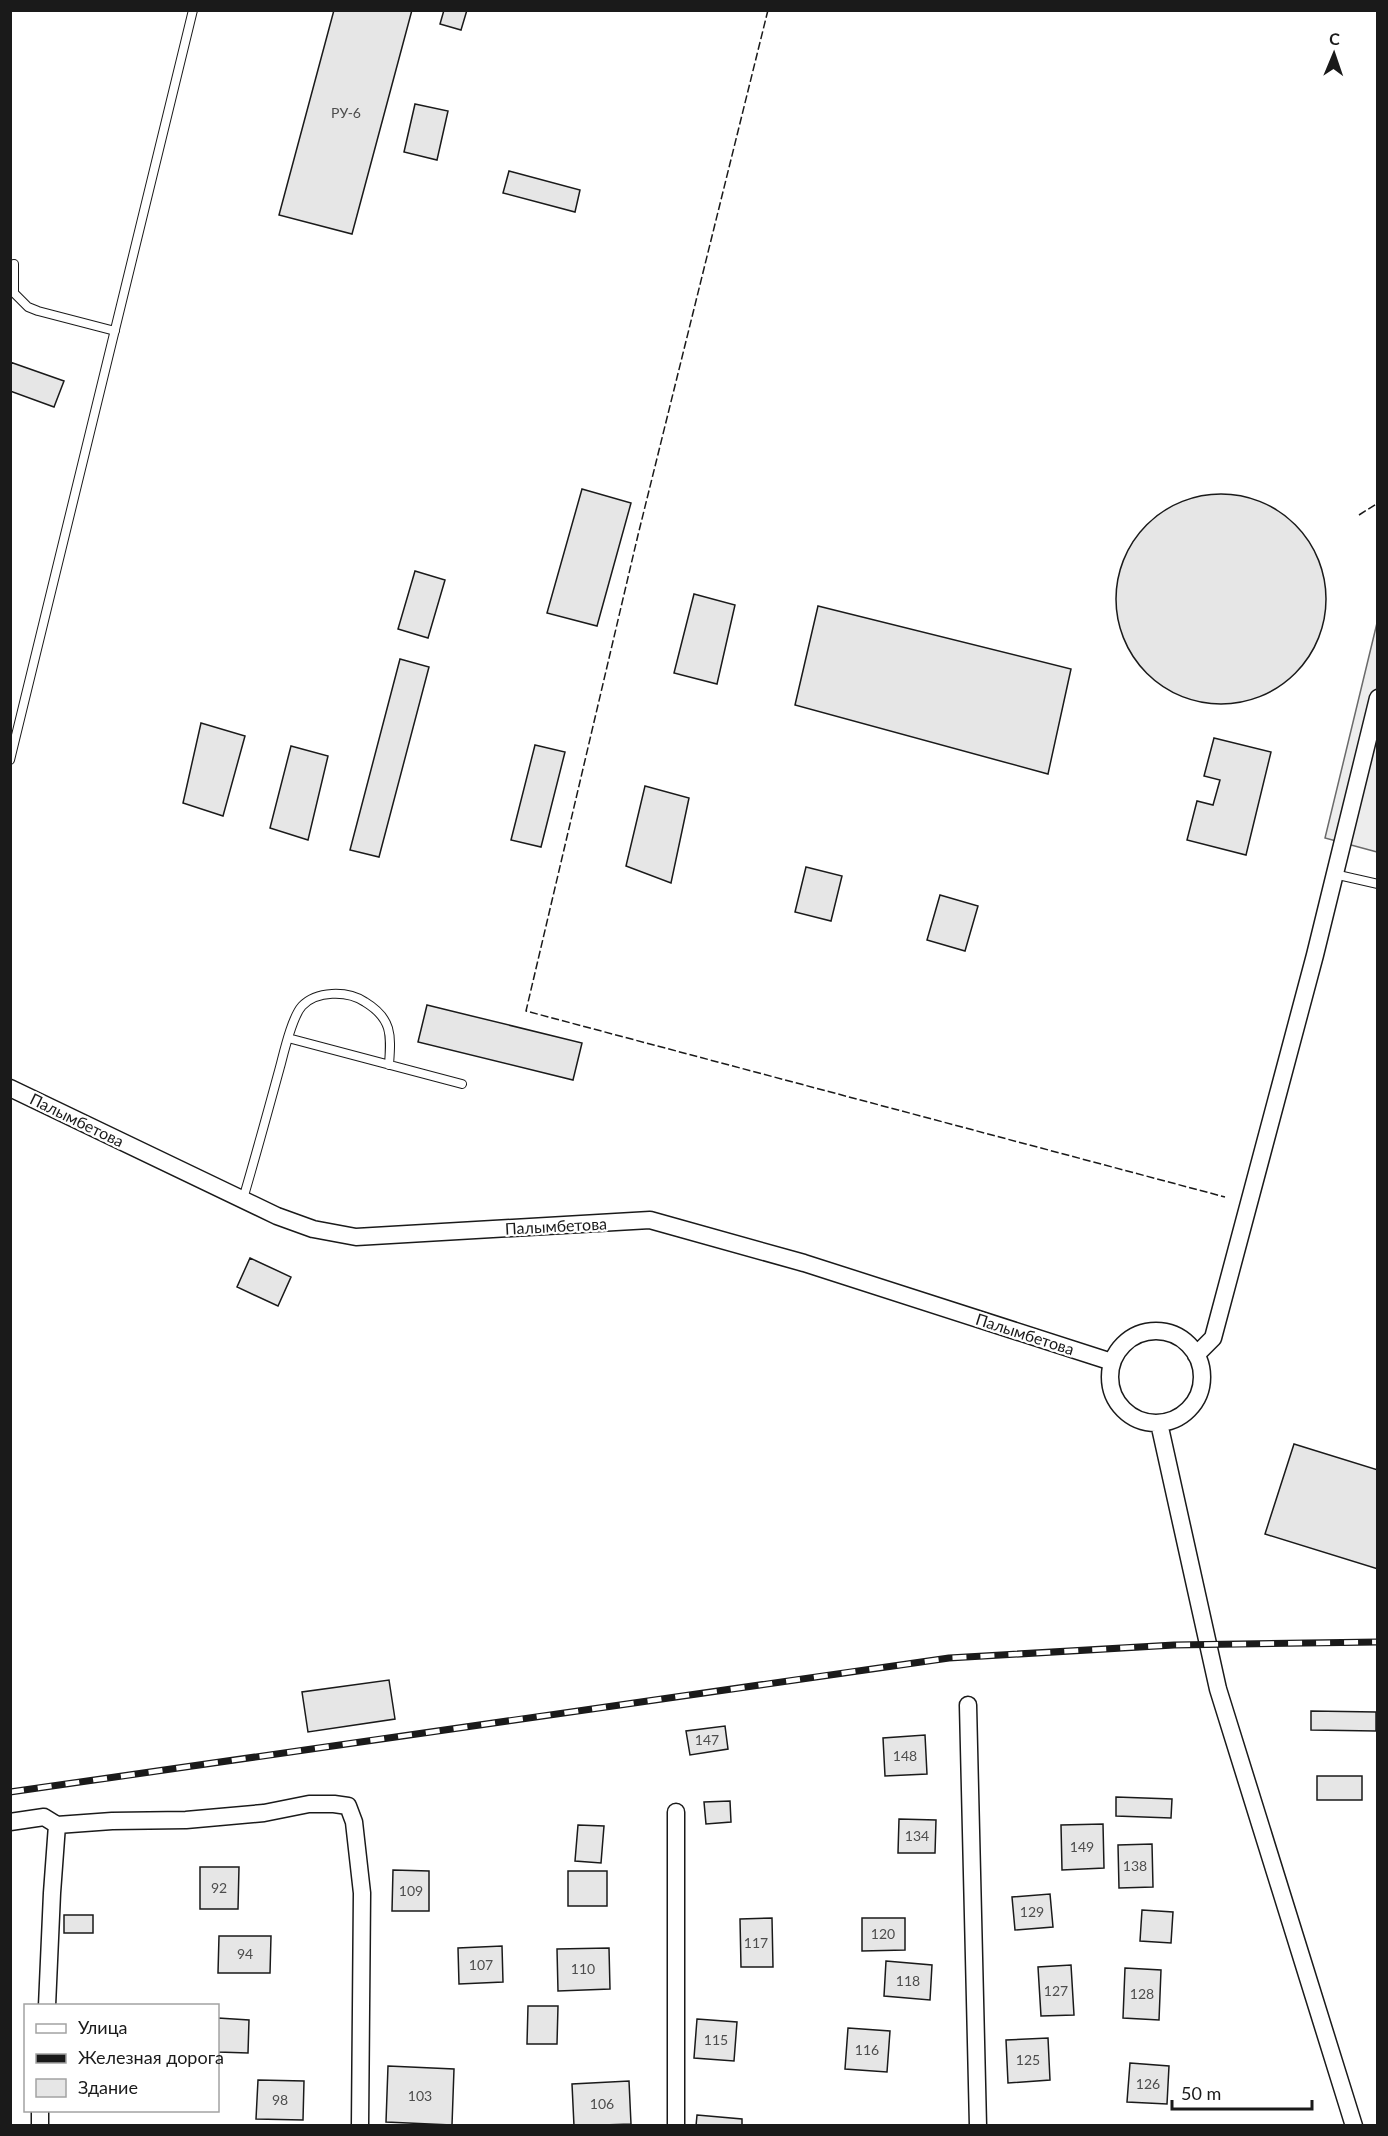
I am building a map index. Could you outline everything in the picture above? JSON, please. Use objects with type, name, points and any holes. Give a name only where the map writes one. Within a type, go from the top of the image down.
[{"type":"street","points":[[1196,1355],[1213,1338],[1315,955],[1377,698]]},
{"type":"street","name":"Палымбетова","points":[[10,1088],[277,1216],[313,1229],[356,1237],[650,1220],[804,1263],[1112,1362]]},
{"type":"street","points":[[1159,1331],[1174,1335],[1187,1343],[1196,1355],[1201,1370],[1201,1385],[1196,1400],[1187,1412],[1174,1420],[1159,1423],[1144,1422],[1130,1415],[1119,1405],[1112,1392],[1109,1377],[1112,1362],[1119,1349],[1131,1339],[1144,1333],[1159,1331]]},
{"type":"street","points":[[1159,1423],[1218,1689],[1354,2126]]},
{"type":"street","points":[[968,1705],[978,2126]]},
{"type":"street","points":[[10,1822],[44,1817],[57,1825],[112,1821],[186,1820],[264,1813],[309,1804],[348,1806],[354,1822],[362,1893],[360,2126]]},
{"type":"street","points":[[676,1812],[676,2126]]},
{"type":"street","points":[[47,2004],[57,1825]]},
{"type":"lane","points":[[10,760],[193,10]]},
{"type":"lane","points":[[14,264],[14,293],[28,307],[115,331]]},
{"type":"lane","points":[[1334,874],[1377,884]]},
{"type":"lane","points":[[243,1199],[288,1038],[300,1008],[312,997],[328,994],[363,1000],[378,1011],[387,1022],[391,1037],[389,1065]]},
{"type":"lane","points":[[288,1038],[462,1084]]},
{"type":"shaded area","points":[[1377,623],[1377,852],[1325,838]]},
{"type":"building","points":[[334,10],[412,10],[352,234],[279,215]]},
{"type":"building","points":[[444,10],[467,10],[461,30],[440,24]]},
{"type":"building","points":[[415,104],[448,111],[437,160],[404,152]]},
{"type":"building","points":[[509,171],[580,190],[575,212],[503,193]]},
{"type":"building","points":[[10,362],[64,381],[54,407],[10,391]]},
{"type":"building","points":[[582,489],[631,503],[597,626],[547,613]]},
{"type":"building","points":[[1211,494],[1231,494],[1252,498],[1271,506],[1302,532],[1314,549],[1322,568],[1326,599],[1322,630],[1314,649],[1288,680],[1271,692],[1252,700],[1231,704],[1211,704],[1190,700],[1171,692],[1140,666],[1128,649],[1120,630],[1116,609],[1116,589],[1120,568],[1128,549],[1154,518],[1171,506],[1190,498]]},
{"type":"building","points":[[415,571],[445,580],[428,638],[398,629]]},
{"type":"building","points":[[694,594],[735,605],[717,684],[674,673]]},
{"type":"building","points":[[818,606],[1071,669],[1048,774],[795,705]]},
{"type":"building","points":[[400,659],[429,667],[379,857],[350,850]]},
{"type":"building","points":[[201,723],[245,736],[223,816],[183,803]]},
{"type":"building","points":[[1214,738],[1271,752],[1246,855],[1187,840],[1197,801],[1213,805],[1220,780],[1204,776]]},
{"type":"building","points":[[535,745],[565,752],[541,847],[511,840]]},
{"type":"building","points":[[291,746],[328,756],[308,840],[270,828]]},
{"type":"building","points":[[645,786],[689,798],[671,883],[626,866]]},
{"type":"building","points":[[806,867],[842,876],[831,921],[795,912]]},
{"type":"building","points":[[940,895],[978,906],[965,951],[927,940]]},
{"type":"building","points":[[427,1005],[582,1043],[573,1080],[418,1042]]},
{"type":"building","points":[[250,1258],[291,1277],[278,1306],[237,1287]]},
{"type":"building","points":[[1294,1444],[1378,1470],[1378,1569],[1265,1534]]},
{"type":"building","points":[[389,1680],[395,1719],[308,1732],[302,1692]]},
{"type":"building","points":[[1311,1711],[1376,1712],[1376,1731],[1311,1730]]},
{"type":"building","points":[[725,1726],[728,1749],[690,1755],[686,1731]]},
{"type":"building","points":[[925,1735],[927,1774],[885,1776],[883,1738]]},
{"type":"building","points":[[1317,1776],[1362,1776],[1362,1800],[1317,1800]]},
{"type":"building","points":[[1116,1797],[1172,1799],[1171,1818],[1116,1816]]},
{"type":"building","points":[[730,1801],[731,1822],[706,1824],[704,1802]]},
{"type":"building","points":[[899,1819],[936,1820],[935,1853],[898,1853]]},
{"type":"building","points":[[1103,1824],[1104,1868],[1062,1870],[1061,1825]]},
{"type":"building","points":[[578,1825],[604,1826],[601,1863],[575,1861]]},
{"type":"building","points":[[1152,1844],[1153,1887],[1119,1888],[1118,1845]]},
{"type":"building","points":[[200,1867],[239,1867],[238,1909],[200,1909]]},
{"type":"building","points":[[393,1870],[429,1871],[429,1911],[392,1911]]},
{"type":"building","points":[[568,1871],[607,1871],[607,1906],[568,1906]]},
{"type":"building","points":[[1050,1894],[1053,1927],[1015,1930],[1012,1897]]},
{"type":"building","points":[[1142,1910],[1173,1912],[1171,1943],[1140,1941]]},
{"type":"building","points":[[64,1915],[93,1915],[93,1933],[64,1933]]},
{"type":"building","points":[[772,1918],[773,1967],[741,1967],[740,1919]]},
{"type":"building","points":[[862,1918],[905,1918],[905,1950],[862,1951]]},
{"type":"building","points":[[219,1936],[271,1936],[270,1973],[218,1973]]},
{"type":"building","points":[[502,1946],[503,1982],[459,1984],[458,1948]]},
{"type":"building","points":[[609,1948],[610,1989],[558,1991],[557,1949]]},
{"type":"building","points":[[886,1961],[932,1965],[930,2000],[884,1996]]},
{"type":"building","points":[[1071,1965],[1074,2015],[1041,2016],[1038,1967]]},
{"type":"building","points":[[1125,1968],[1161,1970],[1159,2020],[1123,2018]]},
{"type":"building","points":[[528,2006],[558,2006],[557,2044],[527,2044]]},
{"type":"building","points":[[219,2018],[249,2020],[248,2053],[219,2052]]},
{"type":"building","points":[[697,2019],[737,2022],[734,2061],[694,2058]]},
{"type":"building","points":[[848,2028],[890,2031],[887,2072],[845,2069]]},
{"type":"building","points":[[1048,2038],[1050,2080],[1008,2083],[1006,2040]]},
{"type":"building","points":[[1130,2063],[1169,2066],[1167,2104],[1127,2102]]},
{"type":"building","points":[[388,2066],[454,2069],[452,2125],[386,2122]]},
{"type":"building","points":[[258,2080],[304,2081],[303,2120],[256,2119]]},
{"type":"building","points":[[629,2081],[631,2124],[574,2126],[572,2084]]},
{"type":"building","points":[[697,2115],[742,2119],[742,2126],[696,2126]]},
{"type":"railway","points":[[10,1792],[949,1658],[1174,1645],[1378,1642]]},
{"type":"fence","points":[[768,10],[638,535],[526,1011],[1225,1197]]},
{"type":"fence","points":[[1359,515],[1378,503]]}]
